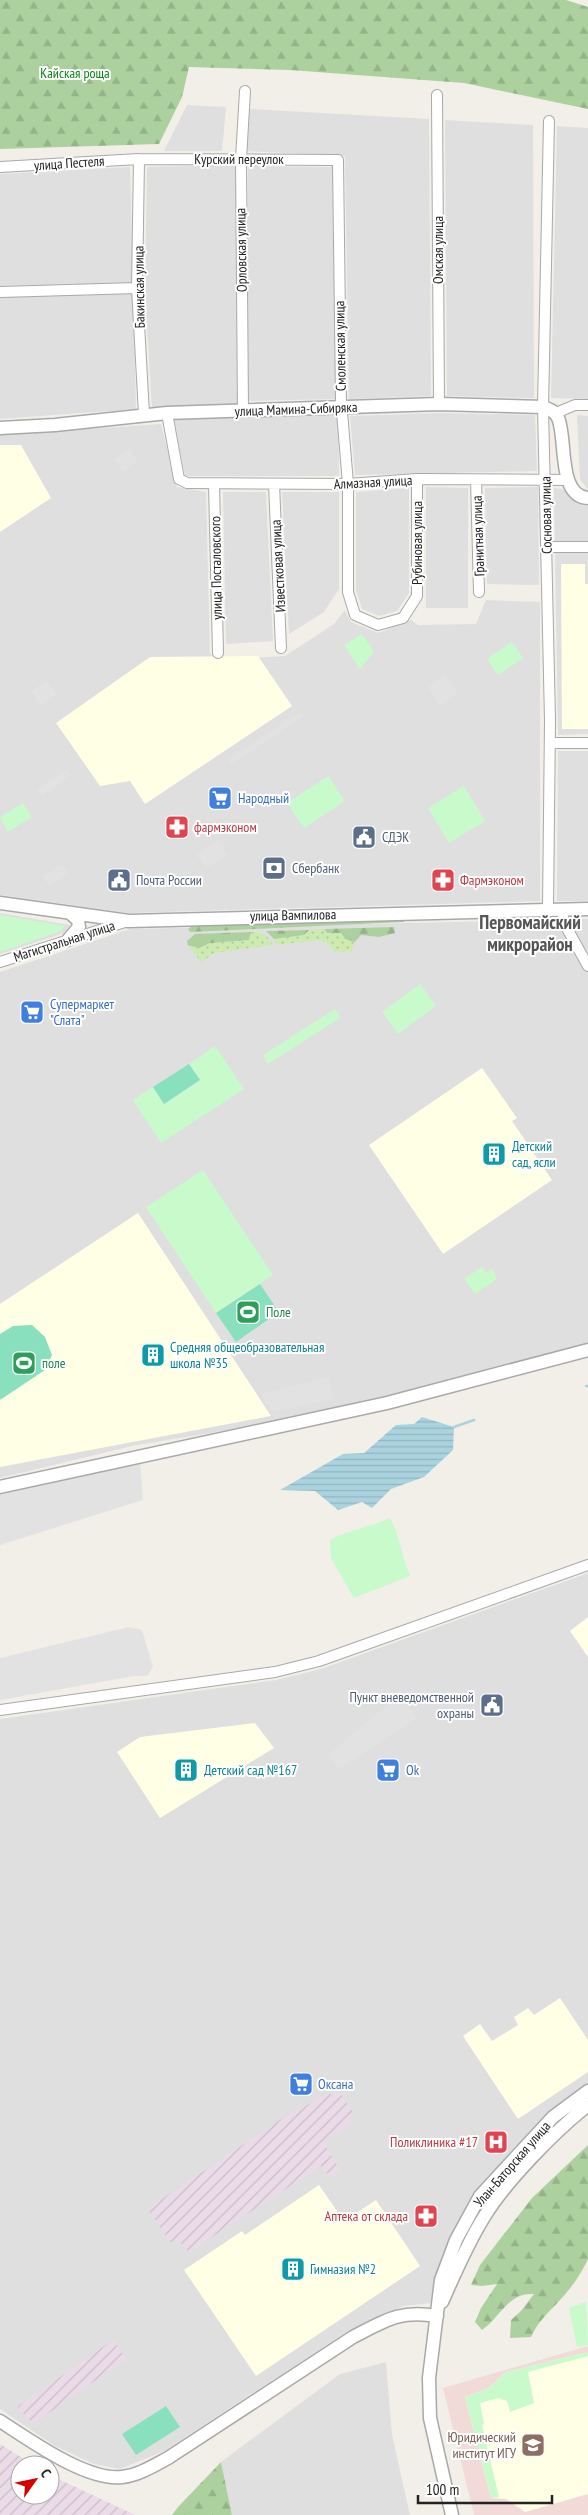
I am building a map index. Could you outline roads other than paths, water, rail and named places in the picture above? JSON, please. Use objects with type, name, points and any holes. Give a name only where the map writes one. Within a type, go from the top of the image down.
[{"type":"street","name":"Орловская улица","points":[[243,410],[241,159],[245,91]]},
{"type":"street","name":"Омская улица","points":[[437,95],[439,404]]},
{"type":"street","name":"Сосновая улица","points":[[548,909],[550,743],[543,406],[549,121]]},
{"type":"street","name":"Курский переулок","points":[[139,159],[338,160]]},
{"type":"street","name":"улица Пестеля","points":[[0,167],[139,159]]},
{"type":"street","name":"Бакинская улица","points":[[139,159],[137,288],[144,414]]},
{"type":"street","name":"Смоленская улица","points":[[338,160],[341,408],[348,484],[348,592]]},
{"type":"street","points":[[0,292],[137,288]]},
{"type":"street","name":"улица Мамина-Сибиряка","points":[[0,428],[55,425],[144,414],[439,404],[543,406],[556,413]]},
{"type":"street","points":[[588,405],[575,405],[556,413],[559,419],[567,480],[576,492],[583,498],[588,498]]},
{"type":"street","name":"Алмазная улица","points":[[167,413],[179,479],[187,483],[348,484],[417,479],[567,480]]},
{"type":"street","name":"Рубиновая улица","points":[[348,592],[356,615],[378,625],[402,618],[417,596],[417,479]]},
{"type":"street","name":"Гранитная улица","points":[[476,480],[479,592]]},
{"type":"street","name":"улица Посталовского","points":[[214,484],[218,652]]},
{"type":"street","name":"Известковая улица","points":[[274,484],[281,648]]},
{"type":"street","points":[[547,547],[588,547]]},
{"type":"street","points":[[550,743],[588,743]]},
{"type":"street","name":"улица Вампилова","points":[[0,904],[129,921],[588,909]]},
{"type":"street","points":[[562,910],[564,923],[588,966]]},
{"type":"street","points":[[68,940],[79,927],[78,920],[70,913]]},
{"type":"street","name":"Магистральная улица","points":[[0,962],[129,921]]},
{"type":"street","points":[[0,1487],[387,1403],[588,1350]]},
{"type":"street","points":[[0,1710],[275,1672],[310,1664],[379,1642],[588,1565]]},
{"type":"street","name":"Улан-Баторская улица","points":[[452,2515],[430,2418],[429,2378],[441,2280],[456,2240],[480,2196],[553,2117],[588,2091]]},
{"type":"street","points":[[0,2421],[51,2453],[91,2472],[120,2477],[142,2472],[168,2458],[353,2337],[382,2322],[405,2314],[414,2313],[437,2316],[462,2255],[485,2215],[515,2178],[561,2129],[588,2105]]},
{"type":"water","points":[[422,1417],[454,1427],[453,1450],[424,1477],[391,1489],[372,1508],[362,1502],[338,1510],[315,1491],[280,1490],[343,1454],[364,1453],[396,1425],[414,1424]]},
{"type":"waterway","points":[[454,1427],[474,1420]]},
{"type":"place","name":"Народный","points":[[220,798]]},
{"type":"place","name":"фармэконом","points":[[177,827]]},
{"type":"place","name":"СДЭК","points":[[364,837]]},
{"type":"place","name":"Сбербанк","points":[[274,868]]},
{"type":"place","name":"Почта России","points":[[119,880]]},
{"type":"place","name":"Фармэконом","points":[[443,880]]},
{"type":"place","name":"Супермаркет \"Слата\"","points":[[32,1012]]},
{"type":"place","name":"Детский сад, ясли","points":[[494,1154]]},
{"type":"place","name":"Поле","points":[[248,1312]]},
{"type":"place","name":"Средняя общеобразовательная школа №35","points":[[153,1355]]},
{"type":"place","name":"поле","points":[[24,1363]]},
{"type":"place","name":"Пункт вневедомственной охраны","points":[[492,1705]]},
{"type":"place","name":"Детский сад №167","points":[[186,1770]]},
{"type":"place","name":"Ok","points":[[388,1770]]},
{"type":"place","name":"Оксана","points":[[301,2084]]},
{"type":"place","name":"Поликлиника #17","points":[[496,2142]]},
{"type":"place","name":"Аптека от склада","points":[[426,2216]]},
{"type":"place","name":"Гимназия №2","points":[[293,2269]]},
{"type":"place","name":"Юридический институт ИГУ","points":[[533,2445]]},
{"type":"district","name":"Первомайский микрорайон","points":[[530,933]]},
{"type":"park label","name":"Кайская роща","points":[[75,73]]}]
